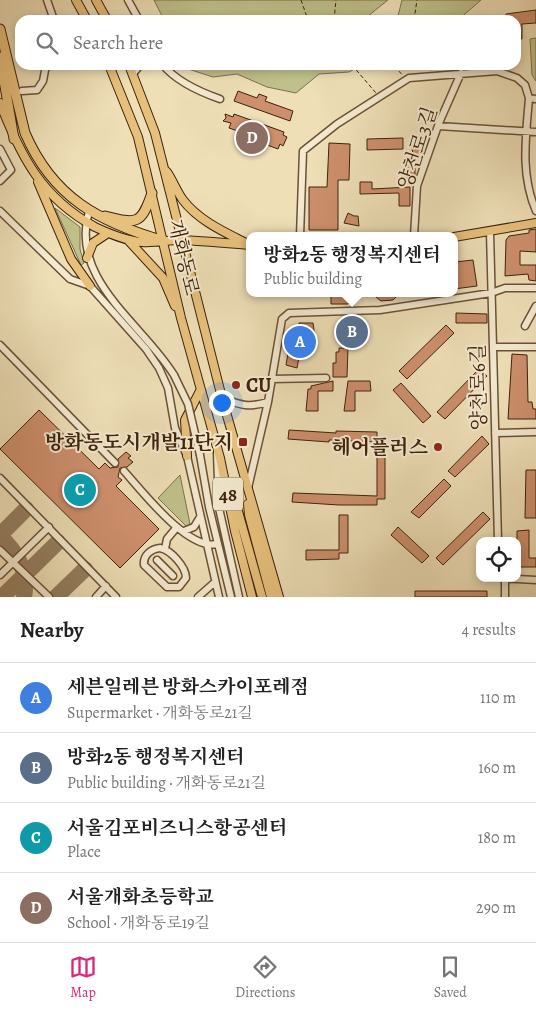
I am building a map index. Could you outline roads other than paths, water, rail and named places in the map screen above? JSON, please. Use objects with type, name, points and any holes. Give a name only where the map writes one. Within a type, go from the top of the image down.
[{"type":"highway","points":[[0,29],[17,107],[31,147],[53,178],[89,211],[111,224],[164,241]]},
{"type":"highway","points":[[0,57],[14,139]]},
{"type":"highway","points":[[89,211],[134,221],[146,213],[152,193]]},
{"type":"main road","points":[[76,0],[84,15]]},
{"type":"main road","points":[[96,0],[104,15]]},
{"type":"main road","name":"개화동로","points":[[112,70],[138,137],[181,318],[220,458],[235,531],[252,597]]},
{"type":"main road","name":"개화동로","points":[[131,70],[155,134],[222,398],[279,597]]},
{"type":"main road","points":[[0,103],[14,139],[35,175],[71,259],[90,286]]},
{"type":"main road","points":[[163,166],[182,199],[194,212],[218,229],[246,243]]},
{"type":"main road","points":[[35,175],[65,207],[108,233],[128,240],[142,242],[182,240],[246,245]]},
{"type":"main road","points":[[458,236],[536,223]]},
{"type":"main road","points":[[87,258],[93,243],[108,233]]},
{"type":"main road","points":[[128,240],[163,278],[181,318]]},
{"type":"main road","points":[[187,456],[185,420],[200,391]]},
{"type":"main road","name":"개화동로","points":[[220,458],[238,507],[262,597]]},
{"type":"main road","name":"개화동로","points":[[248,491],[249,515],[271,597]]},
{"type":"street","points":[[47,0],[52,15]]},
{"type":"street","points":[[128,0],[136,15]]},
{"type":"street","points":[[22,90],[37,90],[43,81],[45,70]]},
{"type":"street","points":[[133,74],[136,70]]},
{"type":"street","points":[[169,70],[202,92],[220,98]]},
{"type":"street","points":[[300,232],[303,151],[337,124],[407,80],[461,73],[504,72],[526,85],[533,98],[527,132],[525,177],[529,196],[536,211]]},
{"type":"street","name":"양천로3길","points":[[414,232],[418,186],[438,126],[461,73]]},
{"type":"street","points":[[438,126],[484,127],[536,132]]},
{"type":"street","points":[[0,149],[11,170],[0,181]]},
{"type":"street","points":[[0,211],[70,279],[90,286],[146,349],[159,368],[168,388],[175,428],[187,456],[219,597]]},
{"type":"street","points":[[89,211],[86,221],[87,258],[103,288],[161,355],[174,375],[188,404],[217,544],[231,597]]},
{"type":"street","name":"양천로6길","points":[[490,232],[498,537]]},
{"type":"street","points":[[248,491],[268,402],[282,319],[288,313],[380,310],[491,293],[505,288],[536,288]]},
{"type":"street","points":[[526,326],[536,306]]},
{"type":"street","points":[[0,346],[115,463]]},
{"type":"street","points":[[493,347],[536,347]]},
{"type":"street","points":[[271,379],[326,378]]},
{"type":"street","points":[[222,398],[252,407],[268,402]]},
{"type":"street","points":[[495,433],[536,432]]},
{"type":"street","points":[[217,447],[216,490],[239,597]]},
{"type":"street","points":[[124,471],[177,527],[193,540],[206,545],[217,544]]},
{"type":"street","points":[[0,478],[116,597]]},
{"type":"street","points":[[184,531],[194,527],[200,517]]},
{"type":"street","points":[[0,575],[49,527]]},
{"type":"street","points":[[165,549],[167,539],[177,527]]},
{"type":"street","points":[[165,549],[184,568],[186,576],[182,585],[172,589],[160,582],[144,565],[145,558],[152,550],[165,549]]},
{"type":"street","points":[[0,550],[49,597]]},
{"type":"street","points":[[165,569],[175,559]]},
{"type":"street","points":[[157,560],[173,576]]},
{"type":"street","points":[[521,580],[536,580]]},
{"type":"street","points":[[198,597],[215,582]]},
{"type":"street","points":[[503,582],[505,597]]},
{"type":"street","points":[[96,597],[106,586]]},
{"type":"place","name":"서울개화초등학교","points":[[252,138]]},
{"type":"place","name":"방화2동 행정복지센터","points":[[352,332]]},
{"type":"place","name":"세븐일레븐 방화스카이포레점","points":[[300,342]]},
{"type":"place","name":"CU","points":[[236,385]]},
{"type":"place","name":"방화동도시개발11단지","points":[[243,442]]},
{"type":"place","name":"헤어플러스","points":[[438,447]]},
{"type":"place","name":"서울김포비즈니스항공센터","points":[[80,490]]}]
